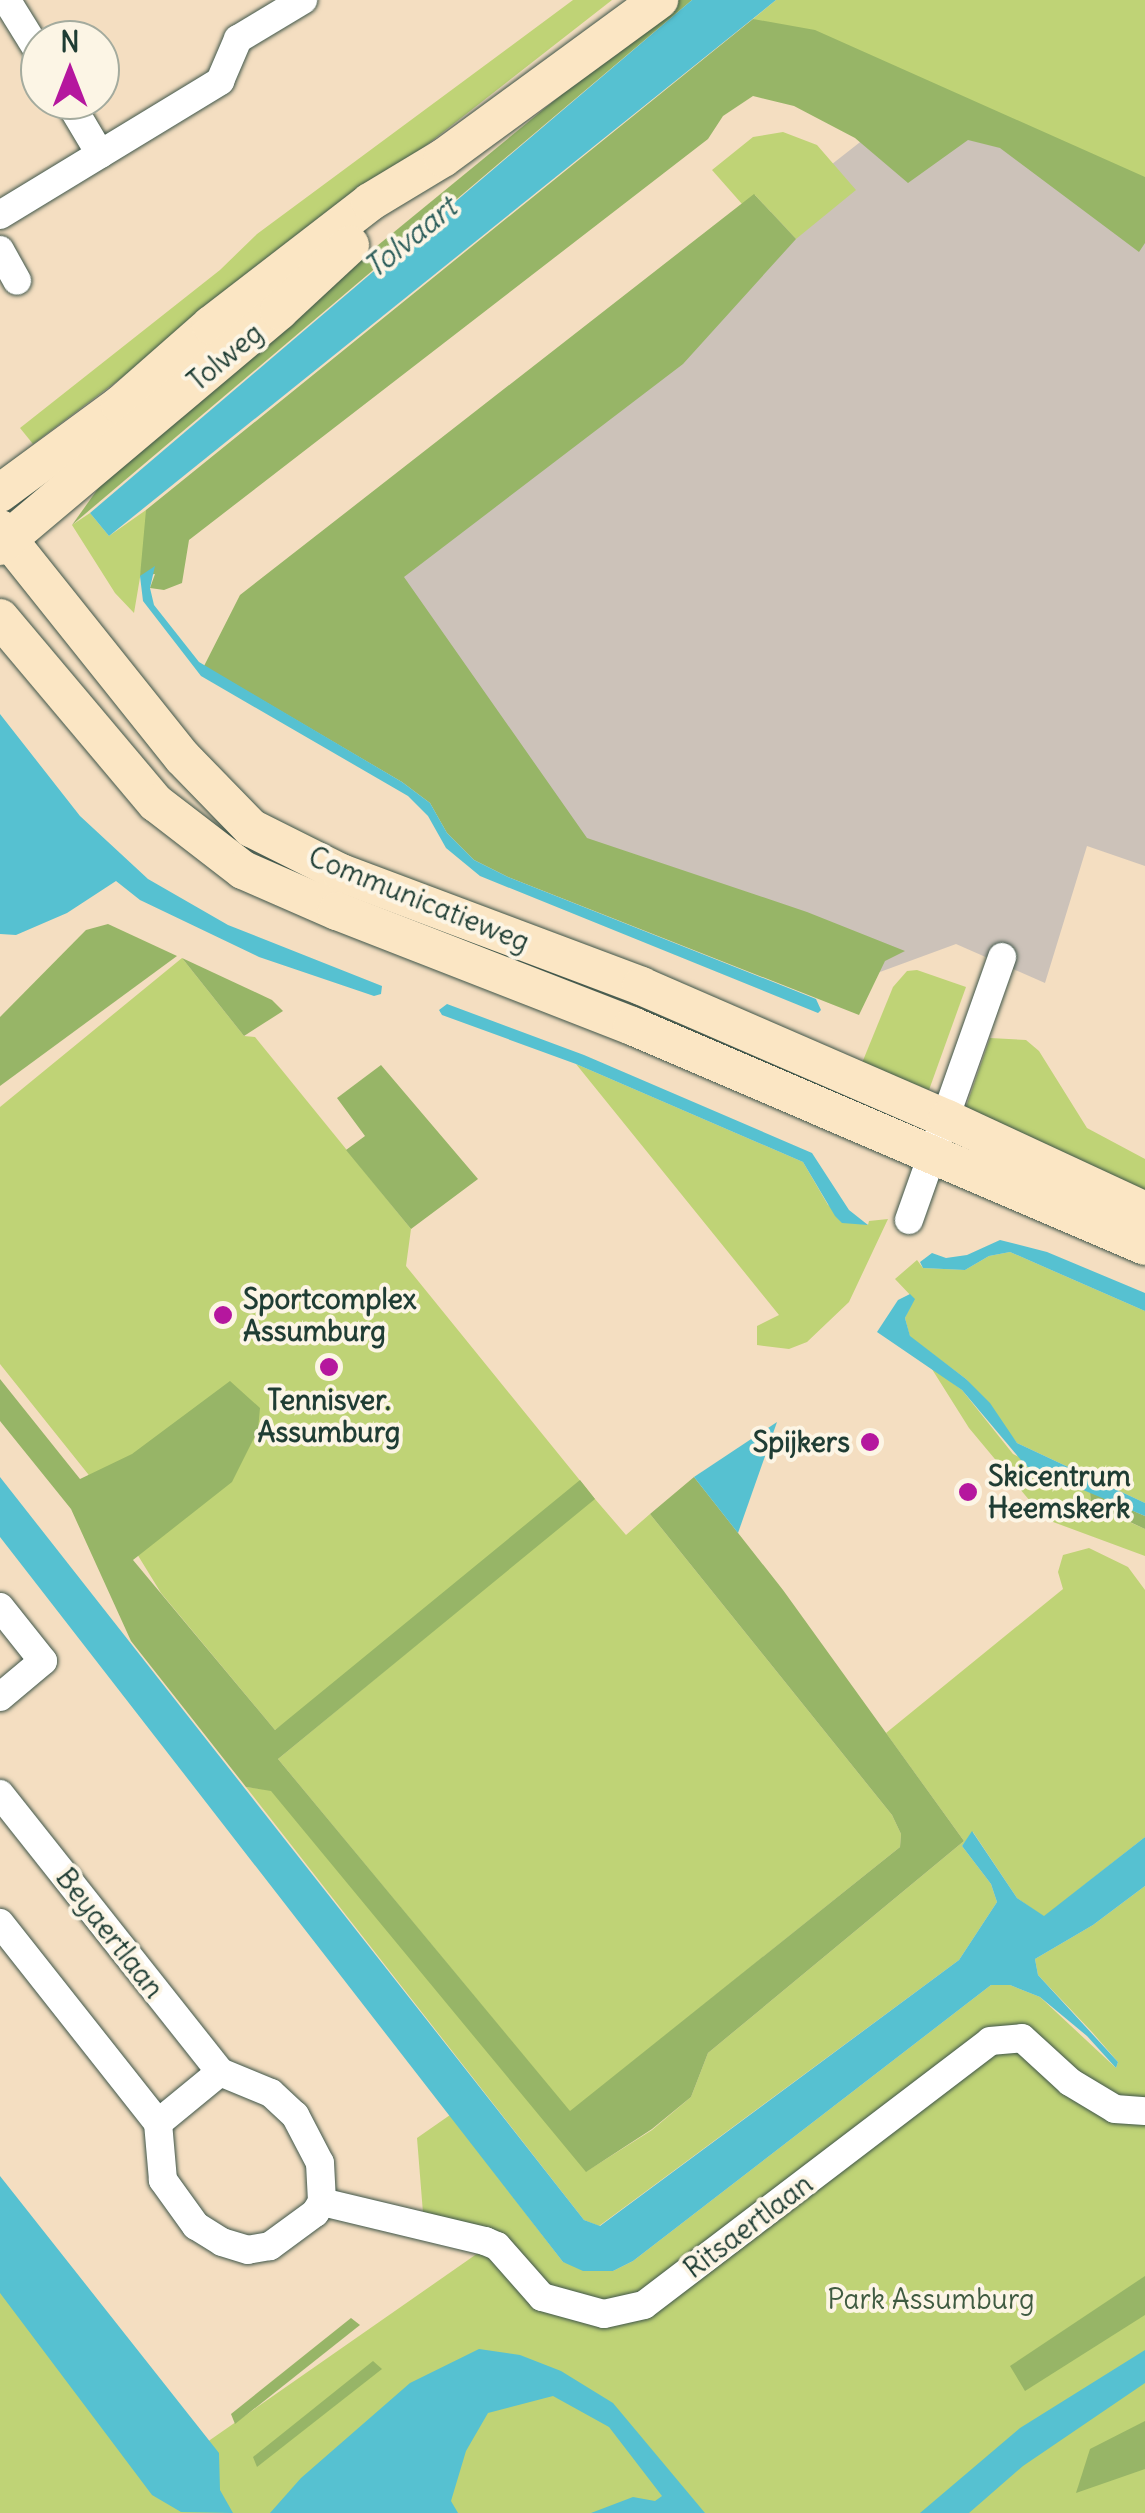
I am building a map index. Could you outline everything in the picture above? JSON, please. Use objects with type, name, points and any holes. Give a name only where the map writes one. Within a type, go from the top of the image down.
[{"type":"main road","name":"Tolweg","points":[[0,493],[120,404],[211,325],[370,202],[443,158],[659,0]]},
{"type":"main road","name":"Tolweg","points":[[3,538],[279,311],[443,158]]},
{"type":"main road","name":"Communicatieweg","points":[[3,538],[183,758],[251,828],[340,872],[641,986],[942,1136],[1145,1246]]},
{"type":"main road","name":"Communicatieweg","points":[[0,618],[156,802],[243,870],[1145,1211]]},
{"type":"street","points":[[0,215],[220,80],[238,39],[302,0]]},
{"type":"street","points":[[80,120],[100,154]]},
{"type":"street","points":[[0,250],[18,281]]},
{"type":"street","points":[[909,1220],[942,1136],[1002,957]]},
{"type":"street","points":[[0,1607],[43,1660],[0,1697]]},
{"type":"street","name":"Beyaertlaan","points":[[0,1794],[220,2072],[271,2093],[296,2115],[315,2146],[322,2202]]},
{"type":"street","points":[[0,1924],[158,2123],[162,2180],[196,2226],[222,2242],[248,2250],[270,2246],[316,2213],[322,2202]]},
{"type":"street","name":"Ritsaertlaan","points":[[322,2202],[485,2241],[497,2246],[542,2297],[604,2314],[644,2305],[990,2041],[1022,2038],[1070,2082],[1115,2109],[1145,2111]]},
{"type":"street","points":[[158,2123],[220,2072]]},
{"type":"shaded area","points":[[924,92],[1145,184],[1145,866],[1087,846],[1045,983],[956,944],[850,983],[503,850],[301,580]]},
{"type":"green space","points":[[573,0],[612,0],[295,248],[33,444],[20,428],[220,270],[257,234]]},
{"type":"green space","points":[[677,0],[692,0],[72,525],[122,455]]},
{"type":"green space","points":[[776,0],[1145,0],[1145,204],[753,19]]},
{"type":"green space","points":[[753,19],[815,30],[1145,177],[1145,243],[1139,252],[1000,148],[968,140],[908,183],[855,138],[794,106],[753,96],[723,116],[708,139],[189,540],[182,583],[164,590],[150,588],[155,574],[140,576],[146,510]]},
{"type":"green space","points":[[783,132],[817,145],[856,190],[796,239],[755,195],[742,204],[712,170],[753,137]]},
{"type":"green space","points":[[754,194],[796,239],[683,364],[404,577],[587,838],[807,912],[905,951],[885,961],[859,1015],[508,877],[474,860],[447,833],[430,803],[402,782],[204,666],[240,595]]},
{"type":"green space","points":[[146,510],[146,542],[134,613],[115,593],[72,525],[90,513],[109,536]]},
{"type":"green space","points":[[108,924],[177,956],[0,1086],[0,1017],[86,930]]},
{"type":"green space","points":[[182,958],[244,1036],[255,1037],[411,1229],[406,1266],[595,1499],[626,1535],[650,1514],[892,1815],[901,1834],[900,1847],[570,2112],[278,1759],[576,1513],[275,1730],[161,1593],[88,1474],[0,1364],[0,1107]]},
{"type":"green space","points":[[182,958],[272,1000],[283,1011],[244,1036]]},
{"type":"green space","points":[[917,970],[966,987],[929,1090],[862,1063],[893,987],[907,971]]},
{"type":"green space","points":[[990,1038],[1026,1040],[1039,1051],[1087,1128],[1145,1159],[1145,1191],[966,1107]]},
{"type":"green space","points":[[576,1064],[803,1162],[828,1205],[868,1225],[869,1221],[888,1219],[849,1302],[807,1342],[789,1349],[757,1345],[757,1326],[779,1315]]},
{"type":"green space","points":[[381,1065],[478,1179],[411,1229],[346,1150],[365,1136],[337,1098]]},
{"type":"green space","points":[[1010,1252],[1145,1311],[1145,1503],[1017,1443],[966,1379],[910,1337],[905,1318],[914,1299],[895,1279],[917,1260],[923,1268],[965,1270],[989,1256]]},
{"type":"green space","points":[[930,1366],[962,1390],[1013,1454],[1090,1492],[1091,1505],[1145,1529],[1145,1556],[1045,1519],[969,1428]]},
{"type":"green space","points":[[0,1379],[80,1479],[132,1454],[230,1381],[260,1408],[258,1430],[232,1482],[133,1560],[275,1730],[580,1480],[595,1499],[278,1759],[570,2111],[900,1847],[901,1834],[892,1815],[650,1514],[694,1477],[783,1590],[964,1841],[708,2053],[691,2097],[652,2129],[586,2172],[271,1791],[246,1787],[131,1641],[71,1509],[0,1421]]},
{"type":"green space","points":[[1090,1492],[1145,1516],[1145,1529],[1091,1504]]},
{"type":"green space","points":[[1089,1548],[1128,1567],[1145,1590],[1145,1837],[1044,1917],[1017,1898],[973,1832],[962,1846],[991,1884],[997,1902],[959,1960],[599,2226],[584,2220],[246,1787],[271,1790],[587,2171],[652,2130],[691,2097],[708,2053],[964,1841],[886,1733],[1063,1589],[1058,1572],[1063,1555]]},
{"type":"green space","name":"Park Assumburg","points":[[1145,1886],[1145,2513],[0,2513],[0,2285],[152,2494],[210,2440],[501,2237],[423,2213],[417,2138],[450,2115],[563,2262],[613,2271],[633,2261],[991,1985],[1010,1985],[1040,1997],[1116,2068],[1118,2062],[1038,1975],[1035,1959],[1093,1925]]},
{"type":"green space","points":[[1145,2276],[1145,2315],[1025,2391],[1010,2366]]},
{"type":"green space","points":[[351,2318],[360,2325],[235,2424],[231,2414]]},
{"type":"green space","points":[[373,2361],[382,2369],[257,2467],[253,2457]]},
{"type":"green space","points":[[1145,2421],[1145,2469],[1076,2493],[1090,2449]]},
{"type":"water","points":[[692,0],[776,0],[109,536],[90,513]]},
{"type":"water","points":[[155,566],[150,588],[154,605],[199,662],[402,782],[430,803],[447,833],[474,860],[816,999],[821,1010],[818,1013],[480,876],[446,848],[428,816],[408,796],[201,676],[143,601],[140,576]]},
{"type":"water","points":[[0,714],[80,816],[148,879],[228,925],[382,986],[381,994],[374,996],[259,957],[140,900],[116,881],[67,913],[16,935],[0,934]]},
{"type":"water","points":[[447,1004],[584,1055],[812,1153],[849,1210],[868,1225],[842,1223],[803,1162],[576,1064],[442,1015],[439,1010]]},
{"type":"water","points":[[1000,1240],[1047,1252],[1145,1293],[1145,1311],[1010,1252],[989,1256],[965,1270],[923,1268],[920,1262],[932,1253],[946,1258],[967,1255]]},
{"type":"water","points":[[910,1294],[915,1299],[905,1318],[910,1336],[990,1403],[1017,1443],[1145,1503],[1145,1516],[1026,1466],[962,1390],[877,1332],[898,1300]]},
{"type":"water","points":[[777,1422],[738,1533],[694,1477]]},
{"type":"water","points":[[0,1477],[584,2220],[600,2226],[959,1960],[997,1902],[991,1884],[962,1846],[972,1831],[1017,1898],[1044,1916],[1145,1837],[1145,1886],[1093,1925],[1035,1959],[1038,1975],[1118,2062],[1116,2068],[1087,2036],[1040,1997],[1010,1985],[991,1985],[633,2261],[613,2271],[583,2271],[563,2262],[0,1537]]},
{"type":"water","points":[[0,2176],[219,2453],[220,2490],[233,2513],[181,2512],[152,2495],[0,2293]]},
{"type":"water","points":[[479,2349],[520,2355],[561,2371],[613,2403],[705,2513],[591,2513],[633,2497],[655,2501],[662,2496],[609,2427],[553,2396],[488,2413],[466,2451],[451,2501],[458,2513],[270,2513],[301,2478],[410,2383]]},
{"type":"water","points":[[1145,2350],[1145,2383],[1023,2466],[969,2513],[920,2513],[1020,2428]]},
{"type":"place","name":"Sportcomplex Assumburg","points":[[223,1315]]},
{"type":"place","name":"Tennisver. Assumburg","points":[[329,1367]]},
{"type":"place","name":"Spijkers","points":[[870,1442]]},
{"type":"place","name":"Skicentrum Heemskerk","points":[[968,1492]]},
{"type":"water label","name":"Tolvaart","points":[[410,237]]}]
